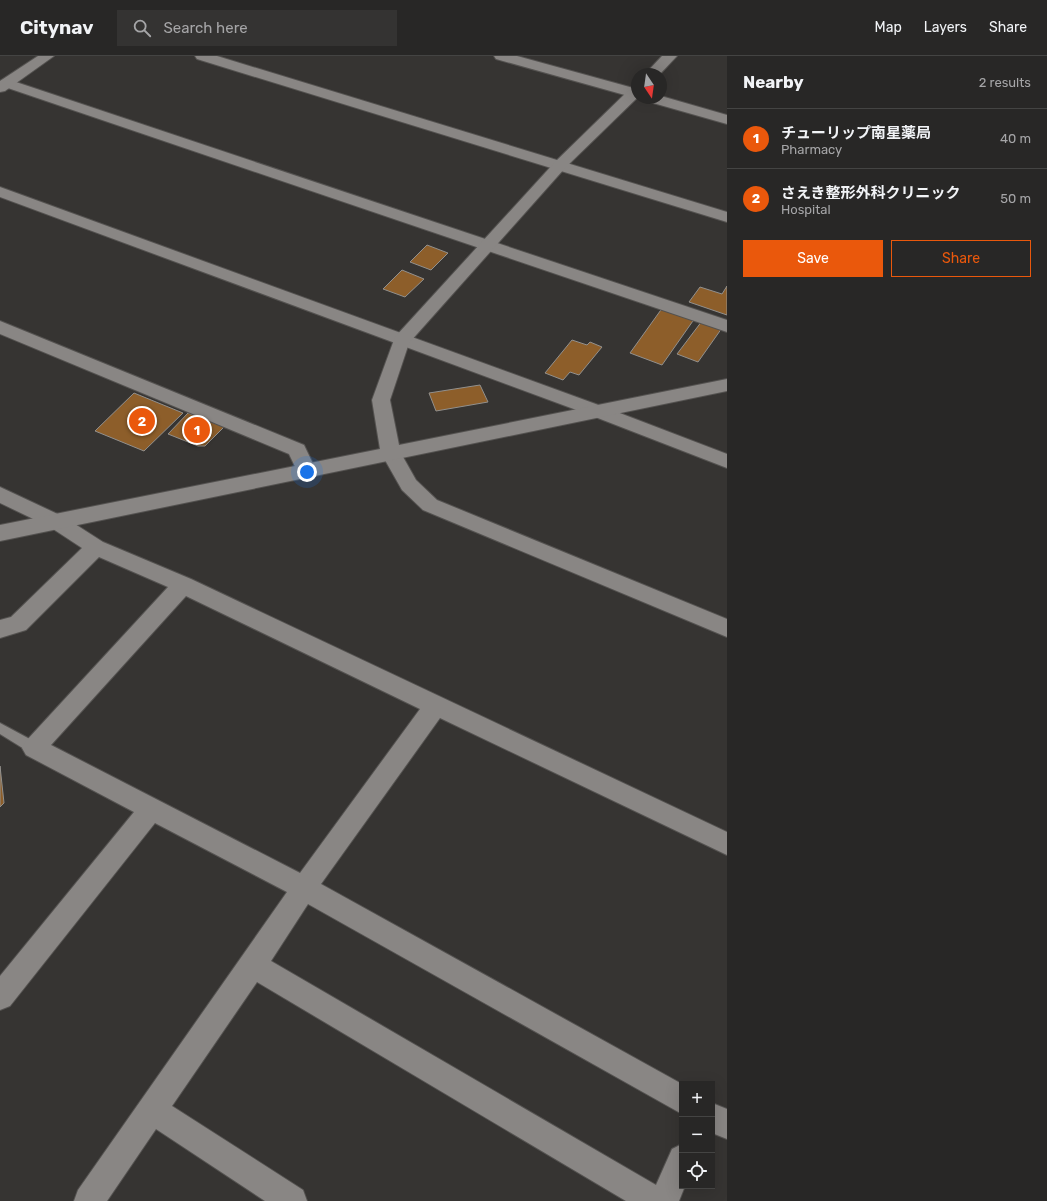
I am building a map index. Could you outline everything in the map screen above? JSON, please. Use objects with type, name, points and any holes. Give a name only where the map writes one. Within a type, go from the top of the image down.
[{"type":"street","points":[[4,86],[47,56]]},
{"type":"street","points":[[202,56],[727,217]]},
{"type":"street","points":[[501,56],[631,91]]},
{"type":"street","points":[[658,68],[670,56]]},
{"type":"street","points":[[4,86],[488,244],[727,326]]},
{"type":"street","points":[[631,97],[560,165],[401,341],[382,400],[391,453],[409,485],[430,504],[727,628]]},
{"type":"street","points":[[667,103],[727,120]]},
{"type":"street","points":[[0,192],[401,341],[597,411],[727,461]]},
{"type":"street","points":[[0,327],[297,450],[306,470]]},
{"type":"street","points":[[0,533],[727,384]]},
{"type":"street","points":[[0,494],[56,522],[96,547],[183,585],[727,844]]},
{"type":"street","points":[[0,629],[18,624],[96,547]]},
{"type":"street","points":[[183,585],[34,748],[150,810],[304,888],[679,1098]]},
{"type":"street","points":[[89,1201],[253,965],[304,888],[436,705]]},
{"type":"street","points":[[0,997],[150,810]]},
{"type":"street","points":[[253,965],[654,1201]]},
{"type":"street","points":[[152,1110],[292,1201]]},
{"type":"street","points":[[715,1119],[727,1125]]},
{"type":"street","points":[[664,1201],[679,1166]]},
{"type":"lane","points":[[0,728],[34,748]]},
{"type":"building","points":[[427,245],[448,253],[431,270],[410,262]]},
{"type":"building","points":[[402,270],[424,279],[405,297],[383,289]]},
{"type":"building","points":[[727,286],[727,315],[689,302],[700,287],[722,294]]},
{"type":"building","points":[[663,307],[695,318],[662,365],[630,353]]},
{"type":"building","points":[[702,321],[722,328],[698,362],[677,354]]},
{"type":"building","points":[[572,340],[587,345],[590,342],[602,347],[579,375],[570,372],[563,380],[545,373]]},
{"type":"building","points":[[480,385],[488,402],[436,411],[429,393]]},
{"type":"building","points":[[134,393],[183,413],[144,451],[95,431]]},
{"type":"building","points":[[188,413],[224,427],[205,446],[198,446],[168,434]]},
{"type":"building","points":[[0,766],[4,803],[0,807]]},
{"type":"place","name":"さえき整形外科クリニック","points":[[142,421]]},
{"type":"place","name":"チューリップ南星薬局","points":[[197,430]]}]
